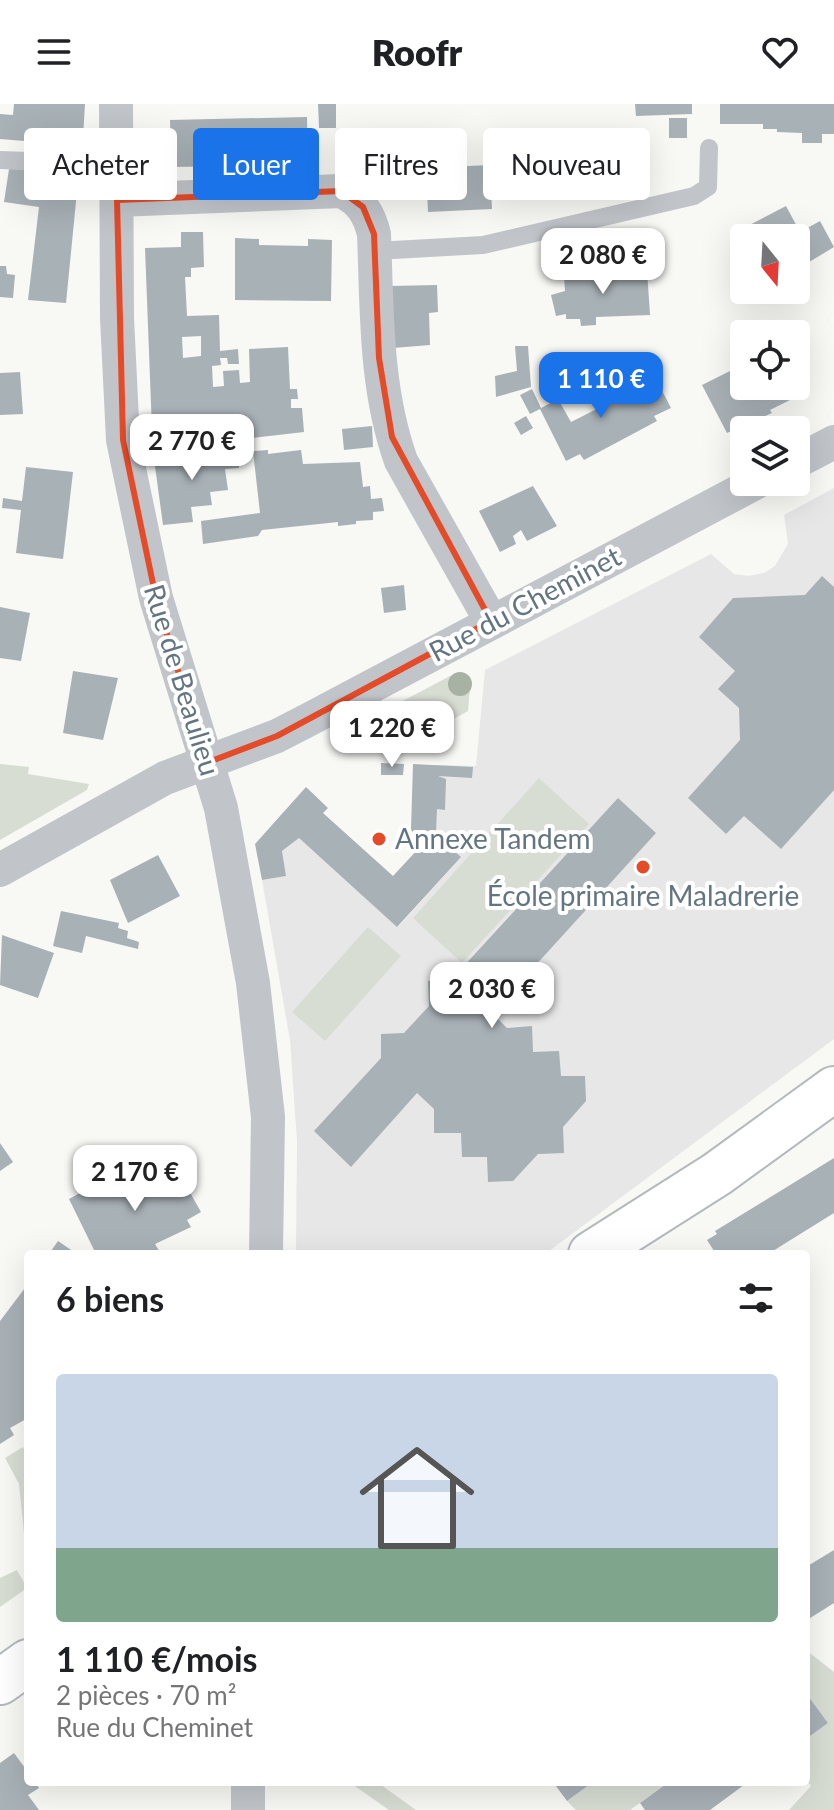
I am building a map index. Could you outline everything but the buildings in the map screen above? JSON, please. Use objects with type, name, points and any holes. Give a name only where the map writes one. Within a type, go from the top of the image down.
[{"type":"street","name":"Rue de Beaulieu","points":[[116,104],[116,128]]},
{"type":"street","points":[[177,198],[341,191],[355,197],[370,219],[375,251],[379,358],[392,437],[401,461],[491,621]]},
{"type":"street","name":"Rue de Beaulieu","points":[[117,200],[123,440],[152,584],[221,808],[262,1051],[268,1117],[266,1250]]},
{"type":"street","points":[[810,455],[834,442]]},
{"type":"street","name":"Rue du Cheminet","points":[[0,870],[142,790],[277,736],[730,496]]},
{"type":"street","points":[[598,1250],[681,1199],[834,1089]]},
{"type":"street","points":[[0,1682],[24,1665]]},
{"type":"street","points":[[248,1786],[248,1810]]},
{"type":"lane","points":[[375,251],[483,245],[694,196],[708,187],[709,148]]},
{"type":"lane","points":[[0,160],[24,161]]},
{"type":"highlighted area","points":[[341,191],[363,207],[374,234],[379,358],[392,437],[491,621],[277,736],[206,763],[156,598],[123,440],[117,200]]},
{"type":"shaded area","name":"École primaire Maladrerie","points":[[834,488],[834,1039],[550,1250],[296,1250],[297,1141],[290,1040],[262,880],[286,876],[282,851],[299,838],[398,927],[460,858],[436,835],[438,765],[476,766],[485,670],[711,554],[734,574],[749,576],[764,573],[775,566],[788,544],[784,515]]},
{"type":"shaded area","points":[[450,676],[467,680],[470,687],[468,711],[425,735],[428,741],[403,739],[380,713]]},
{"type":"shaded area","points":[[0,764],[29,767],[28,774],[89,784],[87,790],[0,840]]},
{"type":"shaded area","points":[[539,778],[589,824],[462,963],[413,918]]},
{"type":"shaded area","points":[[368,927],[401,956],[325,1041],[292,1012]]},
{"type":"shaded area","points":[[23,1447],[24,1533],[19,1484],[5,1458]]},
{"type":"shaded area","points":[[17,1570],[24,1583],[24,1590],[0,1607],[0,1578]]},
{"type":"shaded area","points":[[810,1653],[834,1672],[834,1810],[789,1810],[811,1786],[810,1736],[828,1723],[810,1698]]},
{"type":"shaded area","points":[[355,1786],[383,1786],[416,1810],[389,1810]]},
{"type":"shaded area","points":[[588,1786],[663,1786],[630,1810],[576,1810],[567,1801]]},
{"type":"place","name":"Annexe Tandem","points":[[379,839]]},
{"type":"place","name":"École primaire Maladrerie","points":[[643,867]]}]
